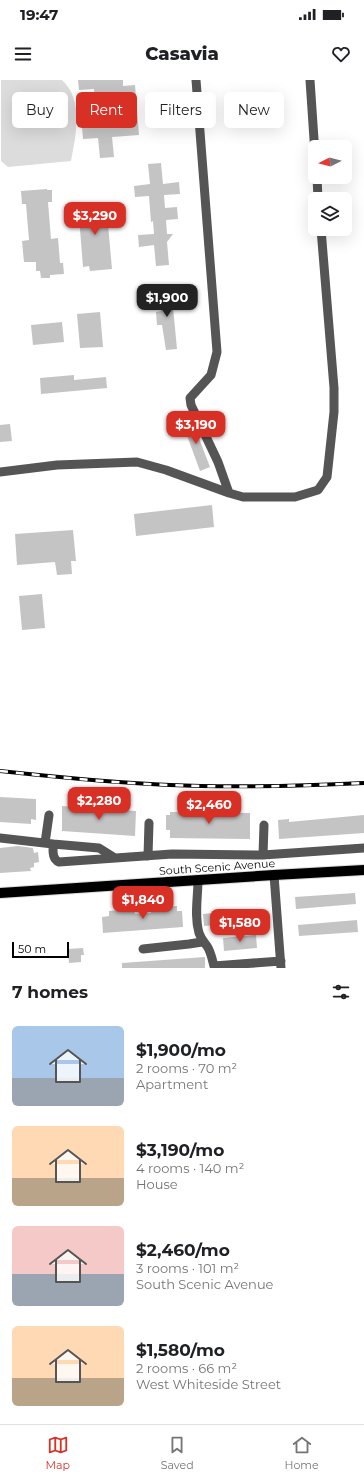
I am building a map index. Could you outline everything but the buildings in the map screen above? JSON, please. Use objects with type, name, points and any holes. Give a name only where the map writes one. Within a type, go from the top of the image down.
[{"type":"main road","name":"South Scenic Avenue","points":[[0,893],[364,870]]},
{"type":"street","points":[[196,80],[217,352],[211,375],[190,398],[191,405],[218,462],[229,493]]},
{"type":"street","points":[[310,80],[314,140]]},
{"type":"street","points":[[0,472],[65,465],[137,462],[166,470],[229,493],[243,496],[295,497],[318,490],[328,477],[334,412],[334,388],[322,236]]},
{"type":"street","points":[[49,815],[49,844],[53,857],[59,862],[148,856],[263,855],[364,848]]},
{"type":"street","points":[[148,856],[149,822]]},
{"type":"street","points":[[263,855],[264,825]]},
{"type":"street","points":[[0,838],[99,848],[115,858]]},
{"type":"street","points":[[198,880],[196,904],[198,931],[202,942],[207,946],[211,953],[214,967],[281,964],[274,875]]},
{"type":"street","points":[[143,949],[202,942]]},
{"type":"shaded area","points":[[1,80],[62,80],[69,88],[76,108],[75,140],[71,161],[8,167],[1,161]]},
{"type":"railway","points":[[0,771],[63,778],[194,786],[267,786],[364,783]]}]
